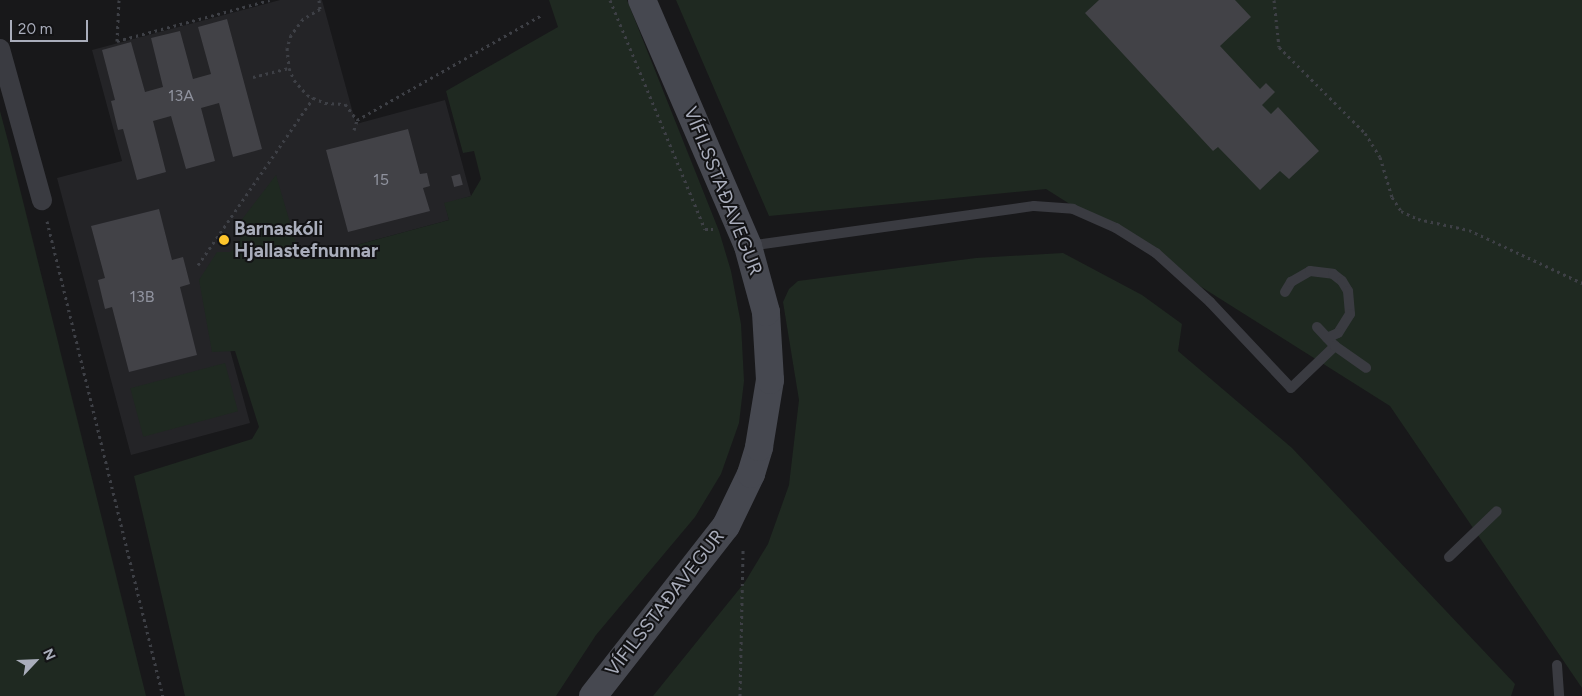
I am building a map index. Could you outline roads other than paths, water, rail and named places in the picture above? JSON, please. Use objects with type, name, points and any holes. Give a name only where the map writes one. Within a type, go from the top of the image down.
[{"type":"main road","name":"VÍFILSSTAÐAVEGUR","points":[[593,696],[726,526],[751,474],[759,447],[770,380],[766,312],[744,237],[642,0]]},
{"type":"street","points":[[0,50],[42,200]]},
{"type":"lane","points":[[744,237],[1034,206],[1073,210],[1116,228],[1156,253],[1210,302],[1291,388],[1335,346]]},
{"type":"lane","points":[[1285,292],[1300,275],[1310,271],[1333,274],[1342,282],[1348,291],[1350,314],[1338,333],[1327,338]]},
{"type":"lane","points":[[1317,327],[1335,346],[1366,368]]},
{"type":"lane","points":[[1448,557],[1498,510]]},
{"type":"lane","points":[[1557,664],[1559,696]]},
{"type":"place","name":"Barnaskóli Hjallastefnunnar","points":[[224,240]]}]
